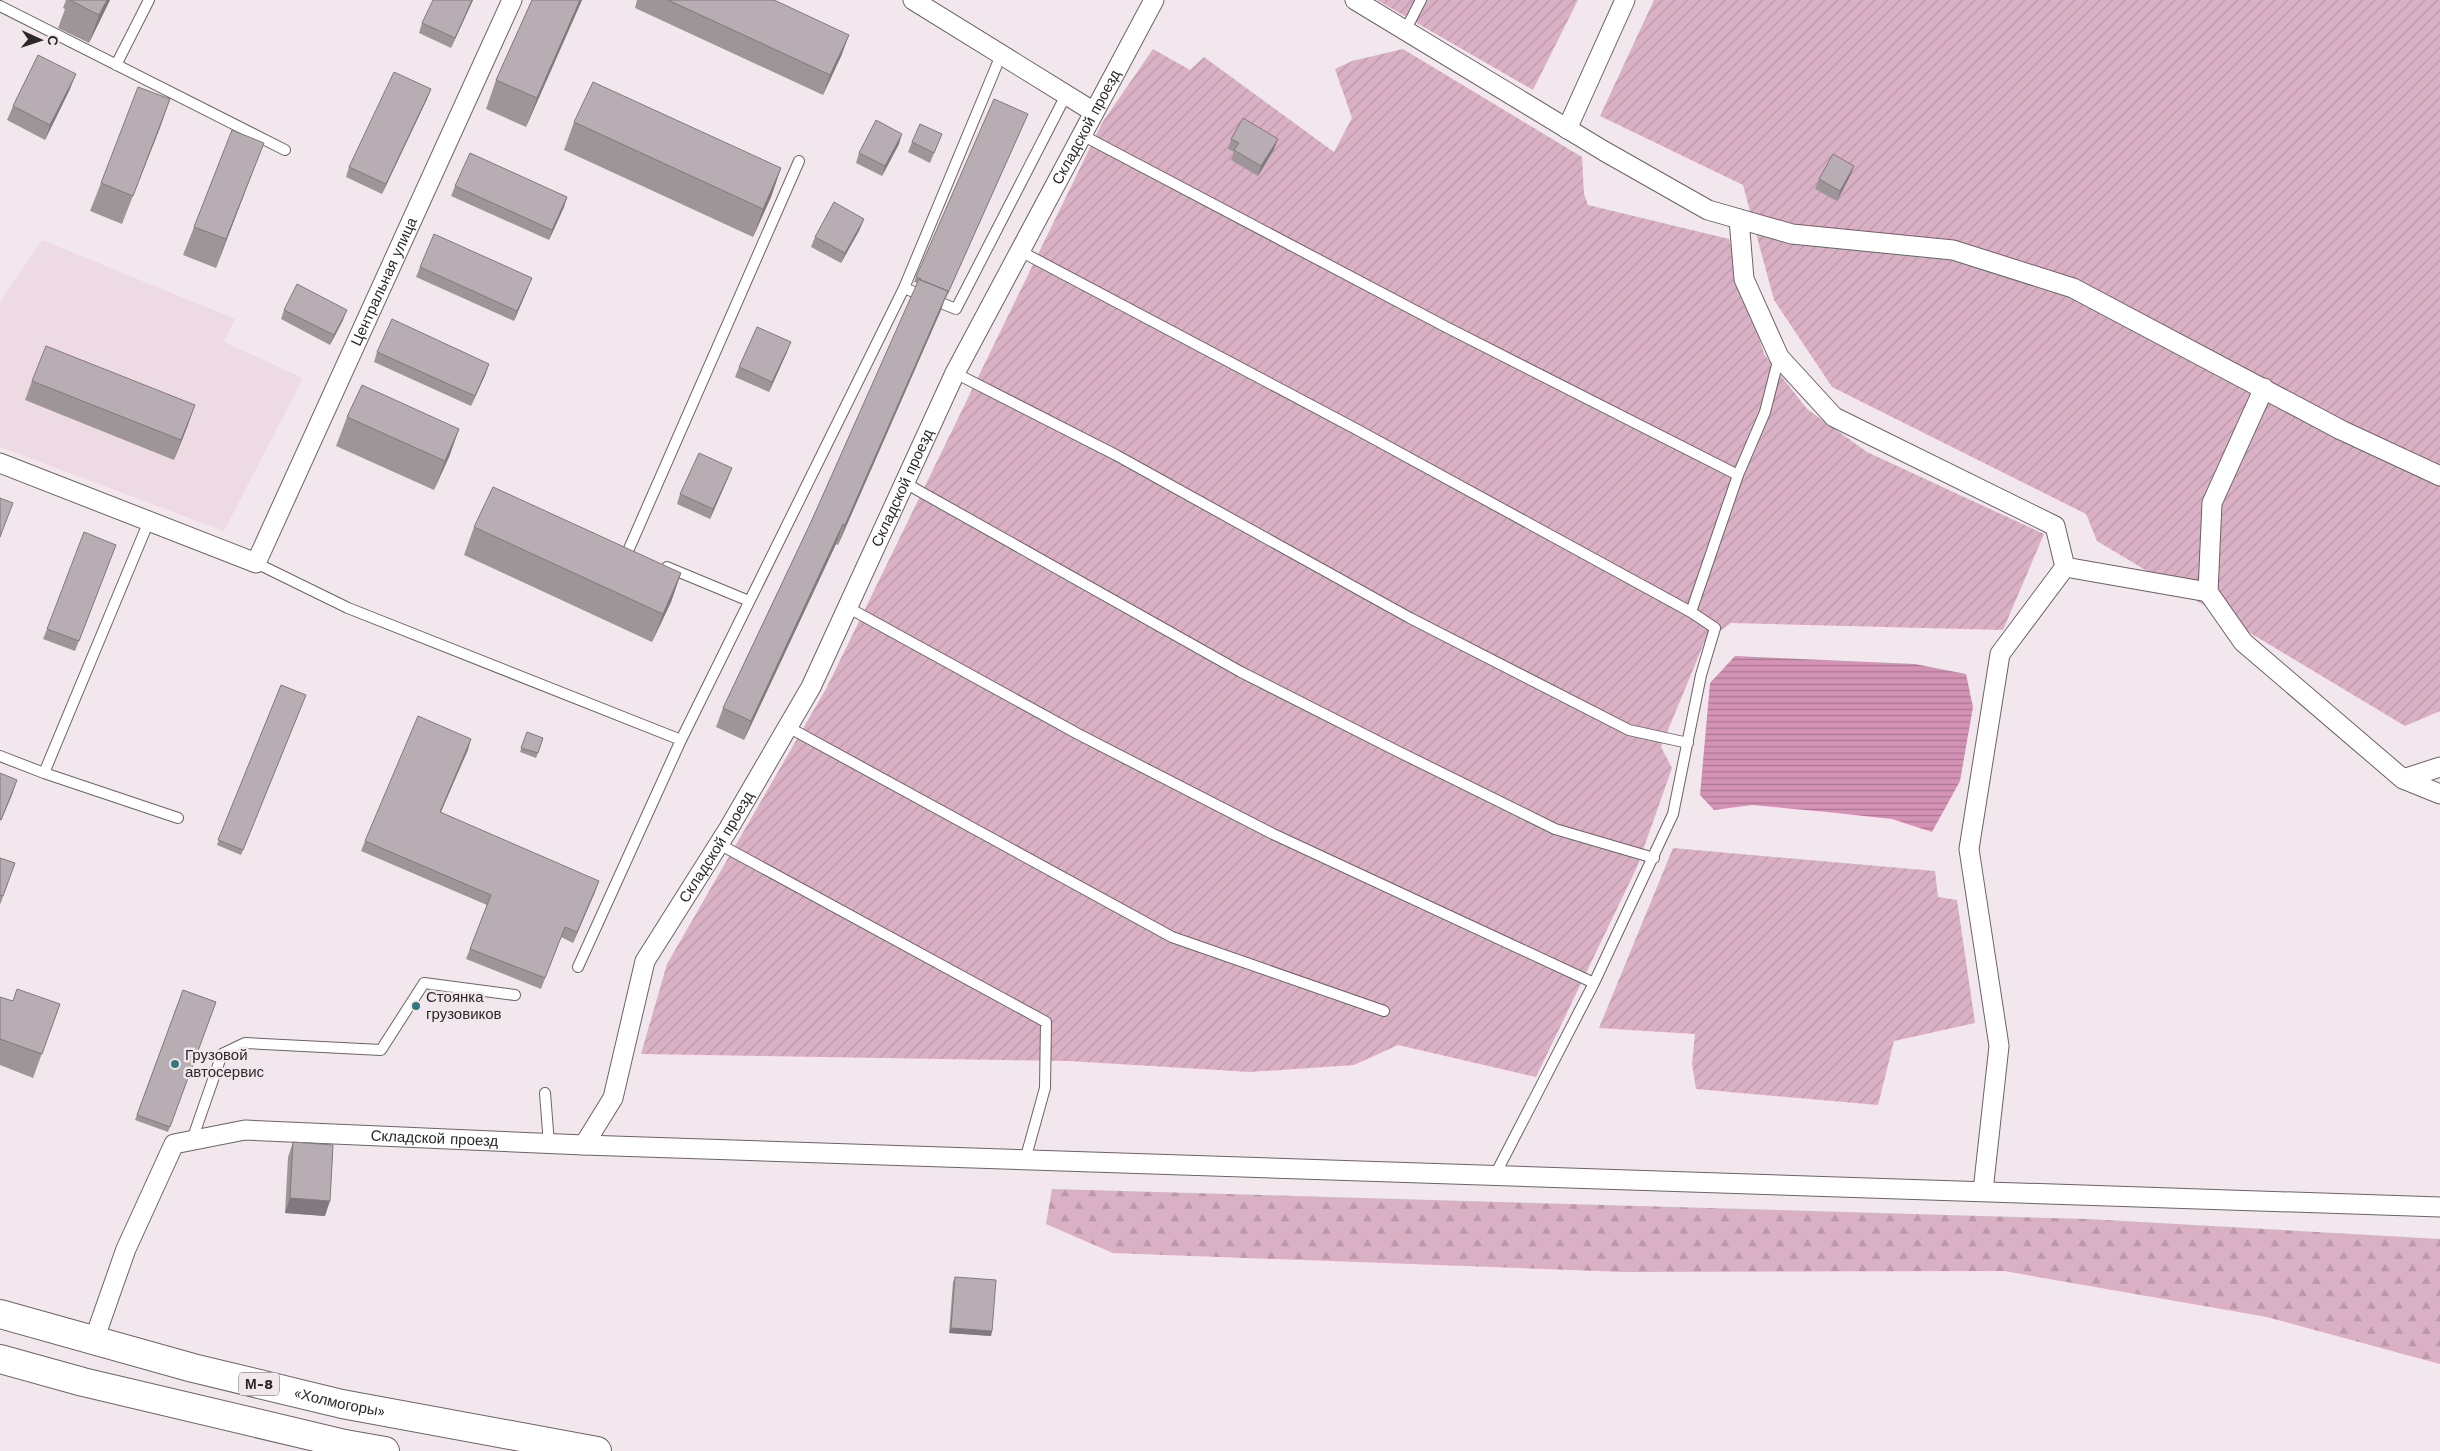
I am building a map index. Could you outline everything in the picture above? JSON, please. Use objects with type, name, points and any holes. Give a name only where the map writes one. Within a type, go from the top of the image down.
[{"type":"highway","name":"«Холмогоры»","points":[[0,1314],[193,1368],[342,1404],[597,1451]]},
{"type":"highway","name":"М-8","points":[[0,1359],[93,1384],[345,1444],[385,1451]]},
{"type":"street","name":"Центральная улица","points":[[256,562],[512,0]]},
{"type":"street","points":[[912,0],[1094,112]]},
{"type":"street","name":"Складской проезд","points":[[94,1340],[126,1249],[174,1144],[245,1130],[584,1145],[613,1098],[645,961],[719,844],[811,688],[955,373],[1154,0]]},
{"type":"street","points":[[1355,0],[1567,129],[1708,210],[1792,234],[1953,250],[2073,288],[2341,430],[2440,476]]},
{"type":"street","points":[[1567,129],[1626,0]]},
{"type":"street","points":[[1739,219],[1744,279],[1778,357],[1834,417],[2056,526],[2065,567],[2000,654],[1969,849],[1998,1046],[1983,1191]]},
{"type":"street","points":[[2264,388],[2212,503],[2208,592],[2243,642],[2403,779],[2440,794]]},
{"type":"street","points":[[0,463],[256,562]]},
{"type":"street","points":[[2065,567],[2208,592]]},
{"type":"street","points":[[2403,779],[2440,768]]},
{"type":"street","points":[[584,1145],[2440,1207]]},
{"type":"lane","points":[[116,65],[150,0]]},
{"type":"lane","points":[[1406,31],[1421,0]]},
{"type":"lane","points":[[0,6],[285,150]]},
{"type":"lane","points":[[578,967],[681,740],[904,288],[1002,55]]},
{"type":"lane","points":[[904,288],[956,309],[1066,95]]},
{"type":"lane","points":[[1082,135],[1448,328],[1738,475]]},
{"type":"lane","points":[[627,551],[799,161]]},
{"type":"lane","points":[[1020,251],[1356,429],[1690,612],[1715,628],[1701,676],[1674,814],[1594,983],[1495,1175]]},
{"type":"lane","points":[[1690,612],[1738,475],[1765,412],[1778,357]]},
{"type":"lane","points":[[955,373],[1116,455],[1410,618],[1629,730],[1688,743]]},
{"type":"lane","points":[[905,483],[1241,672],[1397,751],[1555,829],[1654,858]]},
{"type":"lane","points":[[44,773],[149,521]]},
{"type":"lane","points":[[256,562],[348,608],[681,740]]},
{"type":"lane","points":[[654,562],[749,601]]},
{"type":"lane","points":[[847,607],[1078,734],[1273,834],[1594,983]]},
{"type":"lane","points":[[788,727],[1172,937],[1384,1011]]},
{"type":"lane","points":[[0,756],[44,773],[178,818]]},
{"type":"lane","points":[[719,844],[1046,1022],[1045,1088],[1025,1160]]},
{"type":"lane","points":[[192,1140],[222,1054],[246,1043],[381,1050],[424,983],[515,995]]},
{"type":"lane","points":[[545,1094],[548,1144]]},
{"type":"shaded area","points":[[42,240],[235,319],[224,342],[303,378],[224,531],[0,447],[0,302]]},
{"type":"shaded area","points":[[1735,656],[1915,664],[1966,674],[1973,707],[1960,781],[1932,832],[1892,819],[1827,812],[1752,805],[1714,810],[1700,795],[1710,683]]},
{"type":"green space","points":[[1377,0],[1578,0],[1533,90]]},
{"type":"green space","points":[[1654,0],[2440,0],[2440,711],[2405,726],[2097,541],[2086,514],[1832,387],[1774,300],[1743,185],[1600,116]]},
{"type":"green space","points":[[1153,49],[1190,70],[1204,57],[1334,152],[1352,118],[1335,69],[1352,61],[1403,49],[1582,157],[1584,194],[1588,205],[1729,239],[1764,354],[1807,409],[1867,452],[2044,534],[2003,630],[1731,623],[1704,643],[1661,747],[1672,768],[1637,867],[1536,1077],[1398,1045],[1354,1065],[1250,1072],[1069,1061],[641,1054],[667,964],[827,687],[1102,123]]},
{"type":"green space","points":[[1673,848],[1935,871],[1938,897],[1957,900],[1975,1023],[1894,1041],[1878,1105],[1696,1089],[1692,1064],[1695,1034],[1599,1028]]},
{"type":"green space","points":[[1052,1189],[2088,1219],[2440,1239],[2440,1364],[2267,1317],[2004,1271],[1625,1272],[1113,1253],[1046,1224]]},
{"type":"building","points":[[70,0],[107,0],[99,15]]},
{"type":"building","points":[[433,0],[472,0],[455,38],[422,23]]},
{"type":"building","points":[[532,0],[580,0],[537,98],[496,80]]},
{"type":"building","points":[[668,0],[774,0],[849,35],[830,75]]},
{"type":"building","points":[[38,55],[76,74],[50,125],[13,106]]},
{"type":"building","points":[[394,72],[431,89],[386,184],[349,167]]},
{"type":"building","points":[[593,82],[781,168],[763,209],[574,122]]},
{"type":"building","points":[[138,87],[170,99],[133,196],[101,183]]},
{"type":"building","points":[[994,99],[1028,114],[948,293],[948,291],[916,277]]},
{"type":"building","points":[[1243,118],[1278,139],[1261,166],[1234,150],[1239,143],[1231,139]]},
{"type":"building","points":[[876,120],[902,134],[885,166],[859,153]]},
{"type":"building","points":[[920,124],[942,134],[934,153],[912,142]]},
{"type":"building","points":[[232,130],[264,143],[226,239],[194,227]]},
{"type":"building","points":[[470,153],[567,197],[552,230],[455,186]]},
{"type":"building","points":[[1833,154],[1854,166],[1840,191],[1819,179]]},
{"type":"building","points":[[834,202],[864,219],[845,253],[815,237]]},
{"type":"building","points":[[434,234],[532,278],[517,311],[420,267]]},
{"type":"building","points":[[919,279],[948,291],[845,525],[843,524],[751,721],[723,708],[811,522]]},
{"type":"building","points":[[297,284],[347,310],[334,335],[284,310]]},
{"type":"building","points":[[392,319],[489,364],[475,396],[377,352]]},
{"type":"building","points":[[757,327],[791,342],[772,382],[739,367]]},
{"type":"building","points":[[46,346],[195,405],[181,440],[32,381]]},
{"type":"building","points":[[362,385],[459,429],[445,461],[347,417]]},
{"type":"building","points":[[699,453],[732,468],[713,509],[680,494]]},
{"type":"building","points":[[493,487],[681,573],[663,614],[474,527]]},
{"type":"building","points":[[0,498],[13,503],[0,537]]},
{"type":"building","points":[[84,532],[116,545],[79,641],[47,629]]},
{"type":"building","points":[[281,685],[306,695],[243,850],[218,840]]},
{"type":"building","points":[[418,716],[471,739],[440,812],[599,881],[577,932],[565,927],[545,978],[470,949],[491,895],[365,841]]},
{"type":"building","points":[[527,732],[543,738],[538,753],[521,748]]},
{"type":"building","points":[[0,773],[17,780],[1,820],[0,819]]},
{"type":"building","points":[[0,858],[15,863],[3,896],[0,895]]},
{"type":"building","points":[[17,989],[60,1004],[42,1054],[0,1039],[0,997],[13,1001]]},
{"type":"building","name":"Грузовой автосервис","points":[[183,990],[216,1002],[170,1127],[137,1115]]},
{"type":"building","points":[[293,1142],[333,1145],[330,1201],[290,1198]]},
{"type":"building","points":[[955,1277],[996,1280],[992,1331],[951,1328]]},
{"type":"place","name":"Стоянка грузовиков","points":[[416,1006]]},
{"type":"place","name":"Грузовой автосервис","points":[[175,1064]]}]
